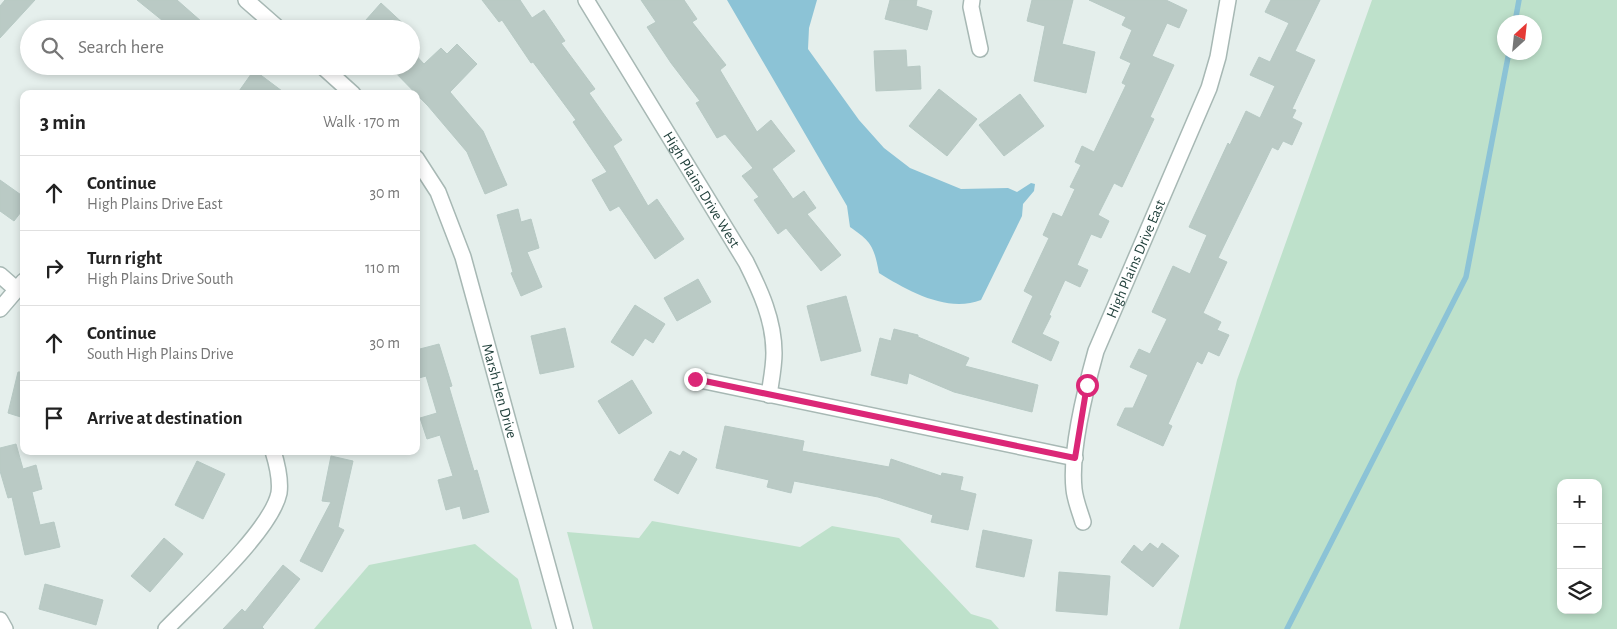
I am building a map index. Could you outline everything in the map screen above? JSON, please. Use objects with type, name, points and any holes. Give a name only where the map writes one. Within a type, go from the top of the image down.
[{"type":"street","points":[[246,0],[269,20]]},
{"type":"street","name":"High Plains Drive West","points":[[586,0],[746,262],[761,292],[771,325],[774,353],[770,395]]},
{"type":"street","points":[[972,0],[971,7],[980,48]]},
{"type":"street","name":"High Plains Drive East","points":[[1083,522],[1074,489],[1075,458],[1087,385],[1096,351],[1209,88],[1218,57],[1228,0]]},
{"type":"street","points":[[332,75],[349,90]]},
{"type":"street","name":"Marsh Hen Drive","points":[[420,164],[438,192],[463,257],[565,629]]},
{"type":"street","points":[[0,275],[20,285],[0,309]]},
{"type":"street","points":[[695,379],[1075,458]]},
{"type":"street","points":[[166,629],[261,529],[273,508],[279,492],[278,469],[274,455]]},
{"type":"street","points":[[0,620],[5,629]]},
{"type":"green space","points":[[1372,0],[1617,0],[1617,629],[1179,629],[1237,380]]},
{"type":"green space","points":[[652,521],[800,547],[832,526],[899,538],[971,614],[991,620],[999,629],[593,629],[567,532],[639,538]]},
{"type":"green space","points":[[475,544],[518,579],[532,629],[314,629],[369,565]]},
{"type":"water","points":[[727,0],[817,0],[809,28],[808,49],[859,120],[884,148],[910,168],[961,189],[1008,188],[1017,192],[1031,183],[1035,184],[1034,191],[1023,204],[1022,216],[981,300],[955,304],[941,302],[902,287],[879,273],[871,246],[868,241],[850,227],[847,206]]},
{"type":"building","points":[[5,0],[35,0],[0,38],[0,6]]},
{"type":"building","points":[[137,0],[177,0],[200,20],[162,20]]},
{"type":"building","points":[[482,0],[520,0],[532,18],[544,10],[565,41],[561,43],[595,89],[589,93],[622,140],[613,146],[648,206],[657,199],[684,239],[655,259],[619,206],[610,211],[592,180],[607,172],[573,122],[576,120],[533,62],[531,63],[502,20],[499,22]]},
{"type":"building","points":[[641,0],[684,0],[697,19],[692,22],[726,65],[720,70],[757,132],[771,120],[795,151],[772,169],[793,199],[804,191],[816,208],[807,214],[841,255],[821,271],[786,228],[778,234],[754,200],[759,197],[742,176],[753,168],[725,134],[717,138],[696,103],[700,101],[647,27],[656,22]]},
{"type":"building","points":[[890,0],[917,0],[916,6],[932,11],[927,30],[885,19]]},
{"type":"building","points":[[1032,0],[1073,0],[1062,44],[1095,52],[1086,93],[1034,81],[1045,26],[1027,21]]},
{"type":"building","points":[[1089,0],[1166,0],[1187,10],[1179,28],[1167,23],[1152,56],[1174,65],[1150,117],[1154,119],[1122,187],[1114,183],[1098,215],[1109,221],[1101,238],[1091,234],[1077,265],[1088,270],[1080,287],[1065,280],[1049,315],[1051,316],[1042,334],[1059,342],[1051,361],[1012,342],[1033,296],[1024,291],[1049,238],[1043,235],[1053,213],[1062,217],[1075,189],[1070,187],[1081,165],[1075,162],[1082,146],[1094,152],[1126,85],[1122,83],[1131,63],[1120,58],[1132,30],[1122,25],[1126,17]]},
{"type":"building","points":[[1271,0],[1320,0],[1295,51],[1315,60],[1292,109],[1296,110],[1292,118],[1302,123],[1292,145],[1283,141],[1278,150],[1272,147],[1218,258],[1227,262],[1203,313],[1221,322],[1217,330],[1229,335],[1219,356],[1208,351],[1202,364],[1197,361],[1168,424],[1172,426],[1163,446],[1117,425],[1125,408],[1133,408],[1148,375],[1130,367],[1139,349],[1150,354],[1167,319],[1152,312],[1173,266],[1190,274],[1207,235],[1189,227],[1228,143],[1230,145],[1246,111],[1260,118],[1275,86],[1250,75],[1259,57],[1270,62],[1289,23],[1265,12]]},
{"type":"building","points":[[381,3],[399,20],[366,20]]},
{"type":"building","points":[[457,44],[477,64],[450,92],[483,131],[507,185],[485,194],[467,152],[420,98],[420,90],[412,90],[398,75],[420,75],[420,60],[424,64],[441,48],[447,54]]},
{"type":"building","points":[[906,50],[907,67],[920,66],[921,89],[876,91],[874,51]]},
{"type":"building","points":[[250,75],[261,75],[281,90],[240,90]]},
{"type":"building","points":[[939,89],[977,119],[947,156],[909,126]]},
{"type":"building","points":[[1020,94],[1044,126],[1004,156],[979,125]]},
{"type":"building","points":[[0,180],[20,194],[20,213],[14,221],[0,211]]},
{"type":"building","points":[[518,209],[521,222],[531,219],[539,248],[527,252],[542,287],[521,296],[511,273],[513,272],[497,215]]},
{"type":"building","points":[[698,279],[711,302],[677,321],[664,298]]},
{"type":"building","points":[[846,296],[861,351],[821,361],[807,306]]},
{"type":"building","points":[[635,305],[665,324],[653,343],[645,338],[633,356],[611,342]]},
{"type":"building","points":[[565,328],[574,367],[540,374],[531,336]]},
{"type":"building","points":[[894,329],[918,335],[918,337],[969,358],[965,366],[1038,385],[1032,412],[954,392],[909,373],[907,384],[871,375],[880,338],[891,341]]},
{"type":"building","points":[[439,344],[452,386],[449,387],[474,471],[477,470],[489,512],[463,519],[460,506],[446,510],[438,480],[453,476],[440,435],[427,439],[420,418],[437,413],[426,376],[420,378],[420,349]]},
{"type":"building","points":[[18,372],[20,372],[20,417],[8,413]]},
{"type":"building","points":[[632,380],[652,413],[619,434],[598,401]]},
{"type":"building","points":[[725,426],[804,441],[802,451],[889,467],[891,459],[941,476],[942,473],[963,477],[960,490],[976,494],[968,530],[931,522],[933,515],[878,497],[794,481],[791,493],[767,487],[769,480],[716,468]]},
{"type":"building","points":[[16,444],[23,469],[36,465],[42,489],[32,492],[40,525],[54,522],[60,547],[25,555],[12,497],[8,498],[0,471],[0,448]]},
{"type":"building","points":[[670,451],[680,456],[683,451],[697,459],[678,494],[654,480]]},
{"type":"building","points":[[331,456],[353,461],[338,527],[344,530],[322,572],[300,561],[331,502],[322,501]]},
{"type":"building","points":[[197,461],[225,474],[203,519],[175,505]]},
{"type":"building","points":[[983,530],[1032,540],[1024,577],[976,567]]},
{"type":"building","points":[[164,538],[183,554],[150,592],[131,576]]},
{"type":"building","points":[[1150,543],[1158,549],[1162,543],[1179,556],[1153,587],[1121,562],[1134,545],[1142,552]]},
{"type":"building","points":[[283,565],[300,579],[262,627],[264,629],[223,629],[242,609],[245,612]]},
{"type":"building","points":[[1059,572],[1110,576],[1107,615],[1056,611]]},
{"type":"building","points":[[45,584],[103,600],[96,625],[39,609]]},
{"type":"waterway","points":[[1516,15],[1519,0]]},
{"type":"waterway","points":[[1287,629],[1466,277],[1507,60]]},
{"type":"route","points":[[695,379],[1075,458],[1087,385]]}]
